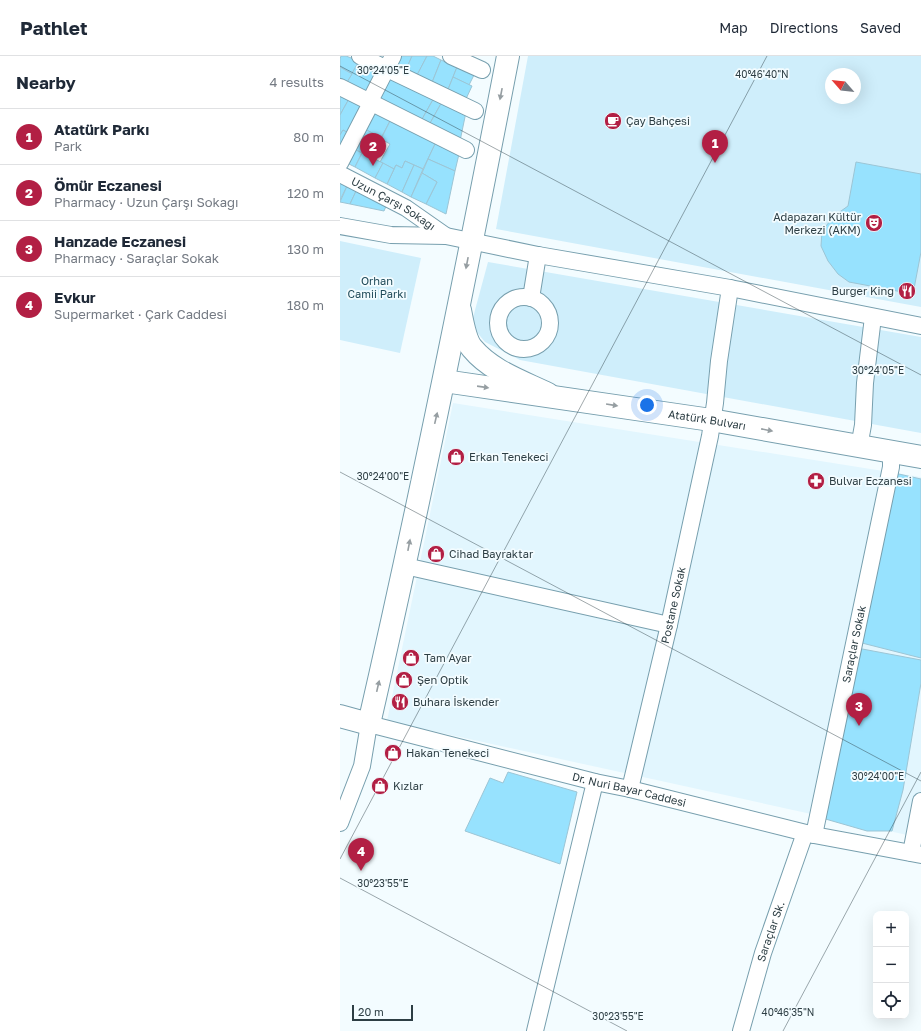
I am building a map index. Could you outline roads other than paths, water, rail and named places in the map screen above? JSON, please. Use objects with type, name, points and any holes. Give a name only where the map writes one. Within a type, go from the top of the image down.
[{"type":"main road","points":[[369,724],[405,566],[420,488],[444,381],[508,56]]},
{"type":"main road","points":[[459,305],[462,323],[471,347],[494,368],[552,396]]},
{"type":"main road","name":"Atatürk Bulvarı","points":[[444,381],[711,420],[891,453],[921,457]]},
{"type":"main road","name":"Dr. Nuri Bayar Caddesi","points":[[340,716],[369,724]]},
{"type":"street","points":[[360,56],[390,63],[475,111]]},
{"type":"street","points":[[451,56],[482,70]]},
{"type":"street","points":[[340,163],[390,63]]},
{"type":"street","points":[[340,87],[466,150]]},
{"type":"street","name":"Uzun Çarşı Sokağı","points":[[340,174],[406,208],[446,236]]},
{"type":"street","points":[[340,226],[391,235],[446,236],[472,240],[538,255],[730,288],[921,326]]},
{"type":"street","points":[[531,298],[538,255]]},
{"type":"street","name":"Postane Sokak","points":[[630,789],[669,625],[710,436],[730,288]]},
{"type":"street","points":[[859,447],[863,425],[865,383],[873,317]]},
{"type":"street","name":"Saraçlar Sokak","points":[[809,834],[891,467],[891,453]]},
{"type":"street","points":[[405,566],[669,625]]},
{"type":"street","points":[[340,823],[362,766],[369,724]]},
{"type":"street","name":"Dr. Nuri Bayar Caddesi","points":[[369,724],[595,782],[630,789],[809,834],[916,854]]},
{"type":"street","points":[[535,1031],[595,782]]},
{"type":"street","points":[[916,854],[921,801]]},
{"type":"street","name":"Saraçlar Sk.","points":[[741,1031],[763,953],[809,834]]},
{"type":"place","name":"Çay Bahçesi","points":[[613,121]]},
{"type":"place","name":"Atatürk Parkı","points":[[715,163]]},
{"type":"place","name":"Ömür Eczanesi","points":[[373,166]]},
{"type":"place","name":"Adapazarı Kültür Merkezi (AKM)","points":[[874,223]]},
{"type":"place","name":"Burger King","points":[[907,291]]},
{"type":"place","name":"Erkan Tenekeci","points":[[456,457]]},
{"type":"place","name":"Bulvar Eczanesi","points":[[816,481]]},
{"type":"place","name":"Cihad Bayraktar","points":[[436,554]]},
{"type":"place","name":"Tam Ayar","points":[[411,658]]},
{"type":"place","name":"Şen Optik","points":[[404,680]]},
{"type":"place","name":"Buhara İskender","points":[[400,702]]},
{"type":"place","name":"Hanzade Eczanesi","points":[[859,726]]},
{"type":"place","name":"Hakan Tenekeci","points":[[393,753]]},
{"type":"place","name":"Kızlar","points":[[380,786]]},
{"type":"place","name":"Evkur","points":[[361,871]]},
{"type":"park label","name":"Orhan Camii Parkı","points":[[377,287]]}]
